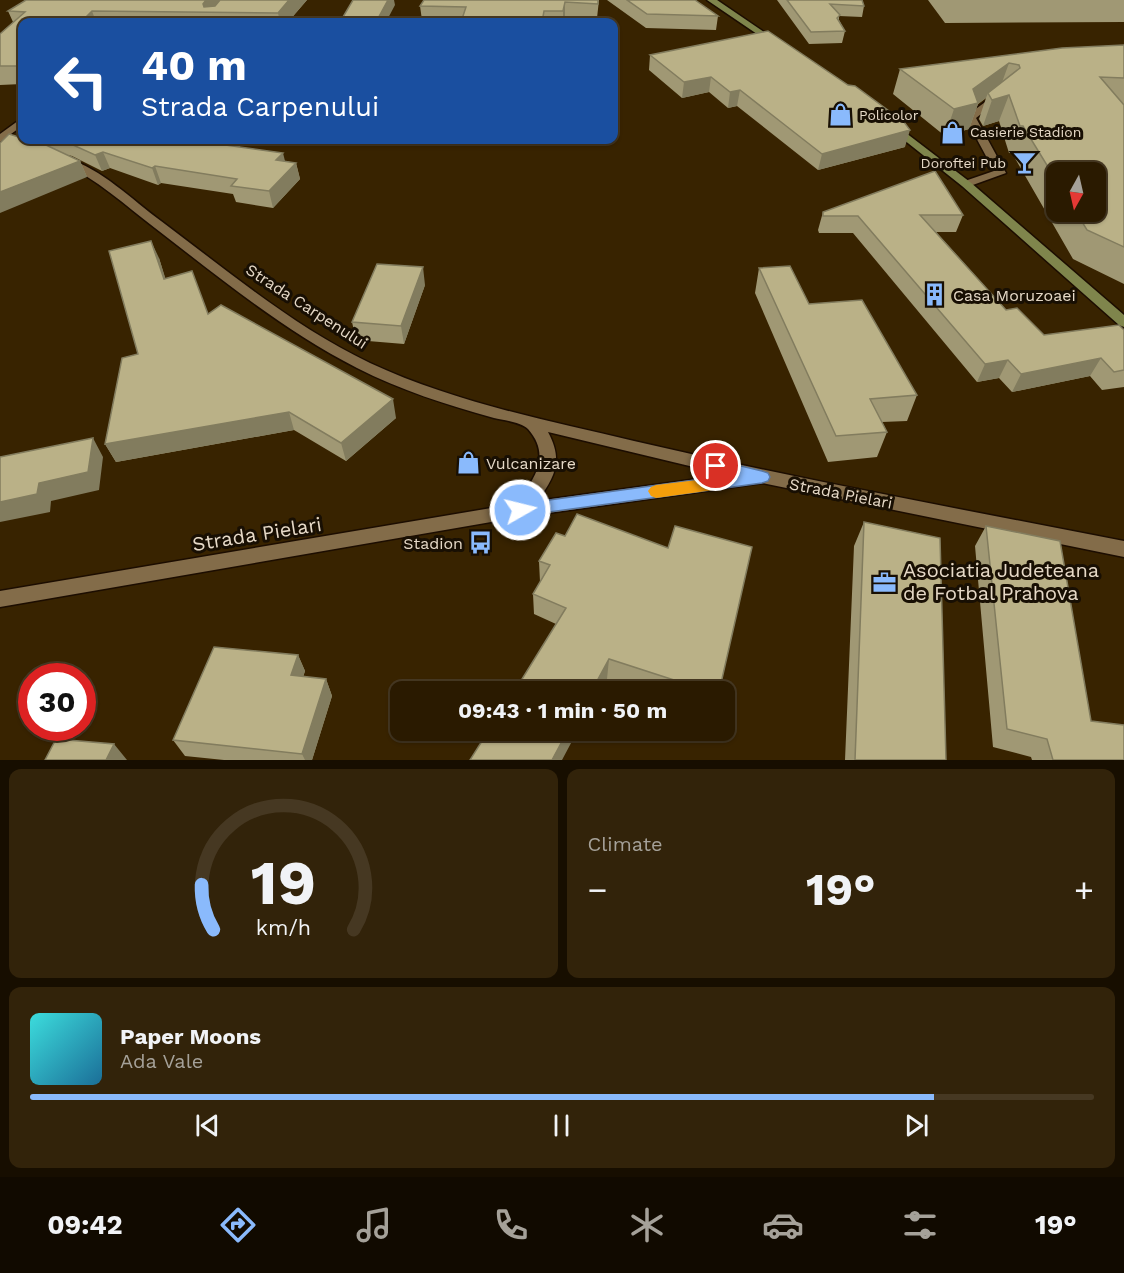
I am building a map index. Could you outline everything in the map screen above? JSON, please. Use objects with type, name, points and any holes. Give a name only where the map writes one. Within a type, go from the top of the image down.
[{"type":"street","points":[[711,0],[783,48]]},
{"type":"street","points":[[966,184],[1000,173],[970,117],[1005,92]]},
{"type":"street","points":[[881,116],[966,184],[1124,322]]},
{"type":"street","points":[[0,140],[18,124]]},
{"type":"street","points":[[0,140],[21,146]]},
{"type":"street","name":"Strada Carpenului","points":[[50,155],[102,180],[233,280],[335,351],[409,385],[531,422],[762,477]]},
{"type":"street","points":[[520,510],[539,487],[547,470],[549,452],[544,435],[531,422]]},
{"type":"street","name":"Strada Pielari","points":[[0,599],[520,510],[762,477],[1124,549]]},
{"type":"building","points":[[26,0],[206,0],[204,7],[215,6],[220,0],[289,0],[278,13],[92,11],[85,18],[18,18],[25,12],[8,11]]},
{"type":"building","points":[[353,0],[388,0],[378,18],[342,18]]},
{"type":"building","points":[[424,0],[598,0],[598,4],[565,2],[563,11],[544,11],[543,18],[462,18],[466,7],[420,6]]},
{"type":"building","points":[[627,0],[695,0],[718,16],[647,14]]},
{"type":"building","points":[[787,0],[862,0],[864,6],[830,4],[840,15],[837,18],[845,31],[811,32]]},
{"type":"building","points":[[18,18],[18,66],[0,66],[0,34]]},
{"type":"building","points":[[768,31],[848,85],[855,86],[904,122],[910,130],[822,154],[740,90],[730,92],[711,77],[684,82],[650,55]]},
{"type":"building","points":[[1124,45],[1124,78],[1100,77],[1124,105],[1124,247],[1087,230],[1082,222],[1106,222],[1106,162],[1046,164],[1023,126],[1020,126],[1009,95],[992,100],[988,93],[1020,68],[1019,65],[1009,63],[973,89],[978,103],[954,109],[900,69],[1062,48]]},
{"type":"building","points":[[9,134],[18,137],[18,144],[46,145],[80,161],[0,192],[0,143]]},
{"type":"building","points":[[71,144],[218,144],[283,153],[276,160],[296,163],[269,191],[231,186],[237,179],[155,166],[152,168],[103,152],[95,155]]},
{"type":"building","points":[[935,171],[963,215],[920,215],[1006,310],[1017,308],[1044,335],[1119,325],[1124,330],[1124,370],[1114,372],[1101,358],[1021,374],[1008,360],[985,364],[858,216],[823,216],[823,212]]},
{"type":"building","points":[[151,241],[164,279],[192,271],[208,314],[221,305],[393,399],[341,443],[289,412],[105,444],[122,358],[138,354],[109,251]]},
{"type":"building","points":[[377,264],[423,267],[401,326],[352,322]]},
{"type":"building","points":[[790,266],[809,304],[862,300],[917,395],[870,399],[887,432],[836,436],[759,268]]},
{"type":"building","points":[[93,438],[88,472],[39,483],[37,494],[0,502],[0,457]]},
{"type":"building","points":[[577,514],[668,548],[675,526],[752,547],[722,681],[677,681],[609,659],[597,681],[521,681],[566,608],[533,594],[550,565],[539,561],[556,533],[565,536]]},
{"type":"building","points":[[864,522],[940,538],[946,760],[855,760]]},
{"type":"building","points":[[986,526],[1060,541],[1091,721],[1124,725],[1124,760],[1053,760],[1047,739],[1007,729]]},
{"type":"building","points":[[214,647],[298,655],[291,675],[326,679],[302,754],[173,740]]},
{"type":"building","points":[[55,741],[114,744],[106,760],[45,760]]},
{"type":"building","points":[[482,741],[562,741],[552,760],[470,760]]},
{"type":"slow traffic","points":[[656,491],[714,484]]},
{"type":"place","name":"Policolor","points":[[841,115]]},
{"type":"place","name":"Casierie Stadion","points":[[952,132]]},
{"type":"place","name":"Doroftei Pub","points":[[1024,163]]},
{"type":"place","name":"Casa Moruzoaei","points":[[935,295]]},
{"type":"place","name":"Vulcanizare","points":[[468,463]]},
{"type":"place","name":"Stadion","points":[[481,543]]},
{"type":"place","name":"Asociatia Judeteana de Fotbal Prahova","points":[[885,582]]},
{"type":"route","points":[[520,510],[762,477],[716,466]]}]
